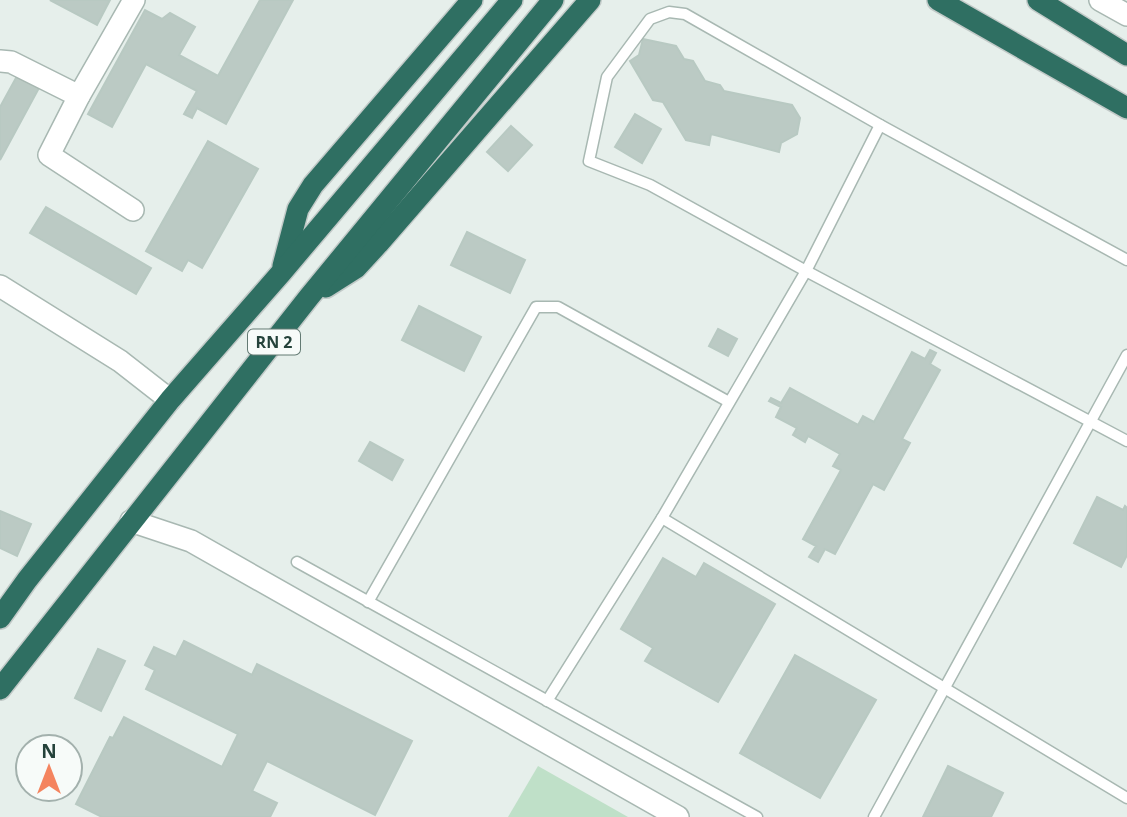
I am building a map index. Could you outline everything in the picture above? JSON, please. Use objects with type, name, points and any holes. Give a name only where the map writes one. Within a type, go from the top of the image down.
[{"type":"highway","points":[[281,273],[298,209],[313,185],[471,0]]},
{"type":"highway","name":"RN 2","points":[[0,618],[170,400],[512,0]]},
{"type":"highway","name":"RN 2","points":[[0,689],[309,297],[553,0]]},
{"type":"highway","points":[[309,297],[356,268],[590,0]]},
{"type":"highway","points":[[938,0],[1127,108]]},
{"type":"highway","points":[[1038,0],[1127,55]]},
{"type":"street","points":[[132,210],[49,155],[134,0]]},
{"type":"street","points":[[1100,0],[1127,15]]},
{"type":"street","points":[[0,61],[11,62],[79,96]]},
{"type":"street","points":[[0,286],[120,361],[170,400]]},
{"type":"street","points":[[131,522],[191,541],[678,817]]},
{"type":"lane","points":[[1127,260],[880,125],[685,14],[669,12],[650,19],[607,77],[589,160],[650,185],[1127,441]]},
{"type":"lane","points":[[547,701],[662,518],[806,271],[880,125]]},
{"type":"lane","points":[[368,602],[536,307],[558,307],[729,402]]},
{"type":"lane","points":[[874,817],[1127,355]]},
{"type":"lane","points":[[662,518],[1127,798]]},
{"type":"lane","points":[[297,562],[757,817]]},
{"type":"green space","points":[[538,766],[628,817],[508,817]]},
{"type":"building","points":[[50,0],[110,0],[97,25]]},
{"type":"building","points":[[260,0],[293,0],[226,124],[197,108],[192,118],[184,114],[197,91],[146,64],[112,127],[88,114],[145,10],[162,19],[170,13],[195,27],[179,55],[218,76]]},
{"type":"building","points":[[643,39],[676,46],[684,59],[693,61],[705,81],[720,85],[724,91],[792,105],[800,118],[797,134],[781,143],[779,152],[711,134],[709,145],[686,140],[663,102],[653,100],[630,61],[639,55]]},
{"type":"building","points":[[17,76],[39,88],[0,160],[0,107]]},
{"type":"building","points":[[635,114],[661,129],[642,163],[615,147]]},
{"type":"building","points":[[511,126],[532,145],[508,171],[487,152]]},
{"type":"building","points":[[208,141],[258,169],[202,268],[188,260],[182,271],[146,251]]},
{"type":"building","points":[[46,207],[151,268],[136,294],[30,233]]},
{"type":"building","points":[[467,232],[525,260],[510,293],[451,265]]},
{"type":"building","points":[[419,306],[481,337],[464,371],[402,340]]},
{"type":"building","points":[[718,329],[737,339],[728,356],[709,346]]},
{"type":"building","points":[[930,350],[936,353],[930,364],[940,370],[902,439],[910,443],[884,490],[873,484],[835,554],[825,549],[818,562],[809,557],[816,546],[803,539],[841,470],[833,466],[840,454],[808,436],[805,442],[793,435],[797,428],[776,417],[781,407],[769,401],[771,398],[781,403],[790,388],[858,425],[863,416],[874,422],[912,352],[925,359]]},
{"type":"building","points":[[370,442],[403,460],[392,480],[359,461]]},
{"type":"building","points":[[1097,497],[1123,510],[1125,506],[1127,508],[1127,555],[1121,567],[1074,543]]},
{"type":"building","points":[[0,511],[31,524],[17,556],[0,548]]},
{"type":"building","points":[[663,558],[696,577],[704,563],[775,604],[718,702],[645,661],[653,648],[621,629]]},
{"type":"building","points":[[184,641],[252,675],[257,664],[412,741],[375,815],[267,761],[252,791],[277,803],[270,817],[102,817],[76,804],[84,803],[84,788],[110,737],[113,738],[124,717],[222,767],[238,734],[146,689],[155,670],[145,665],[154,647],[176,657]]},
{"type":"building","points":[[98,649],[125,661],[101,711],[75,698]]},
{"type":"building","points":[[795,655],[876,700],[820,798],[740,753]]},
{"type":"building","points":[[948,766],[1003,793],[991,817],[923,817]]}]
